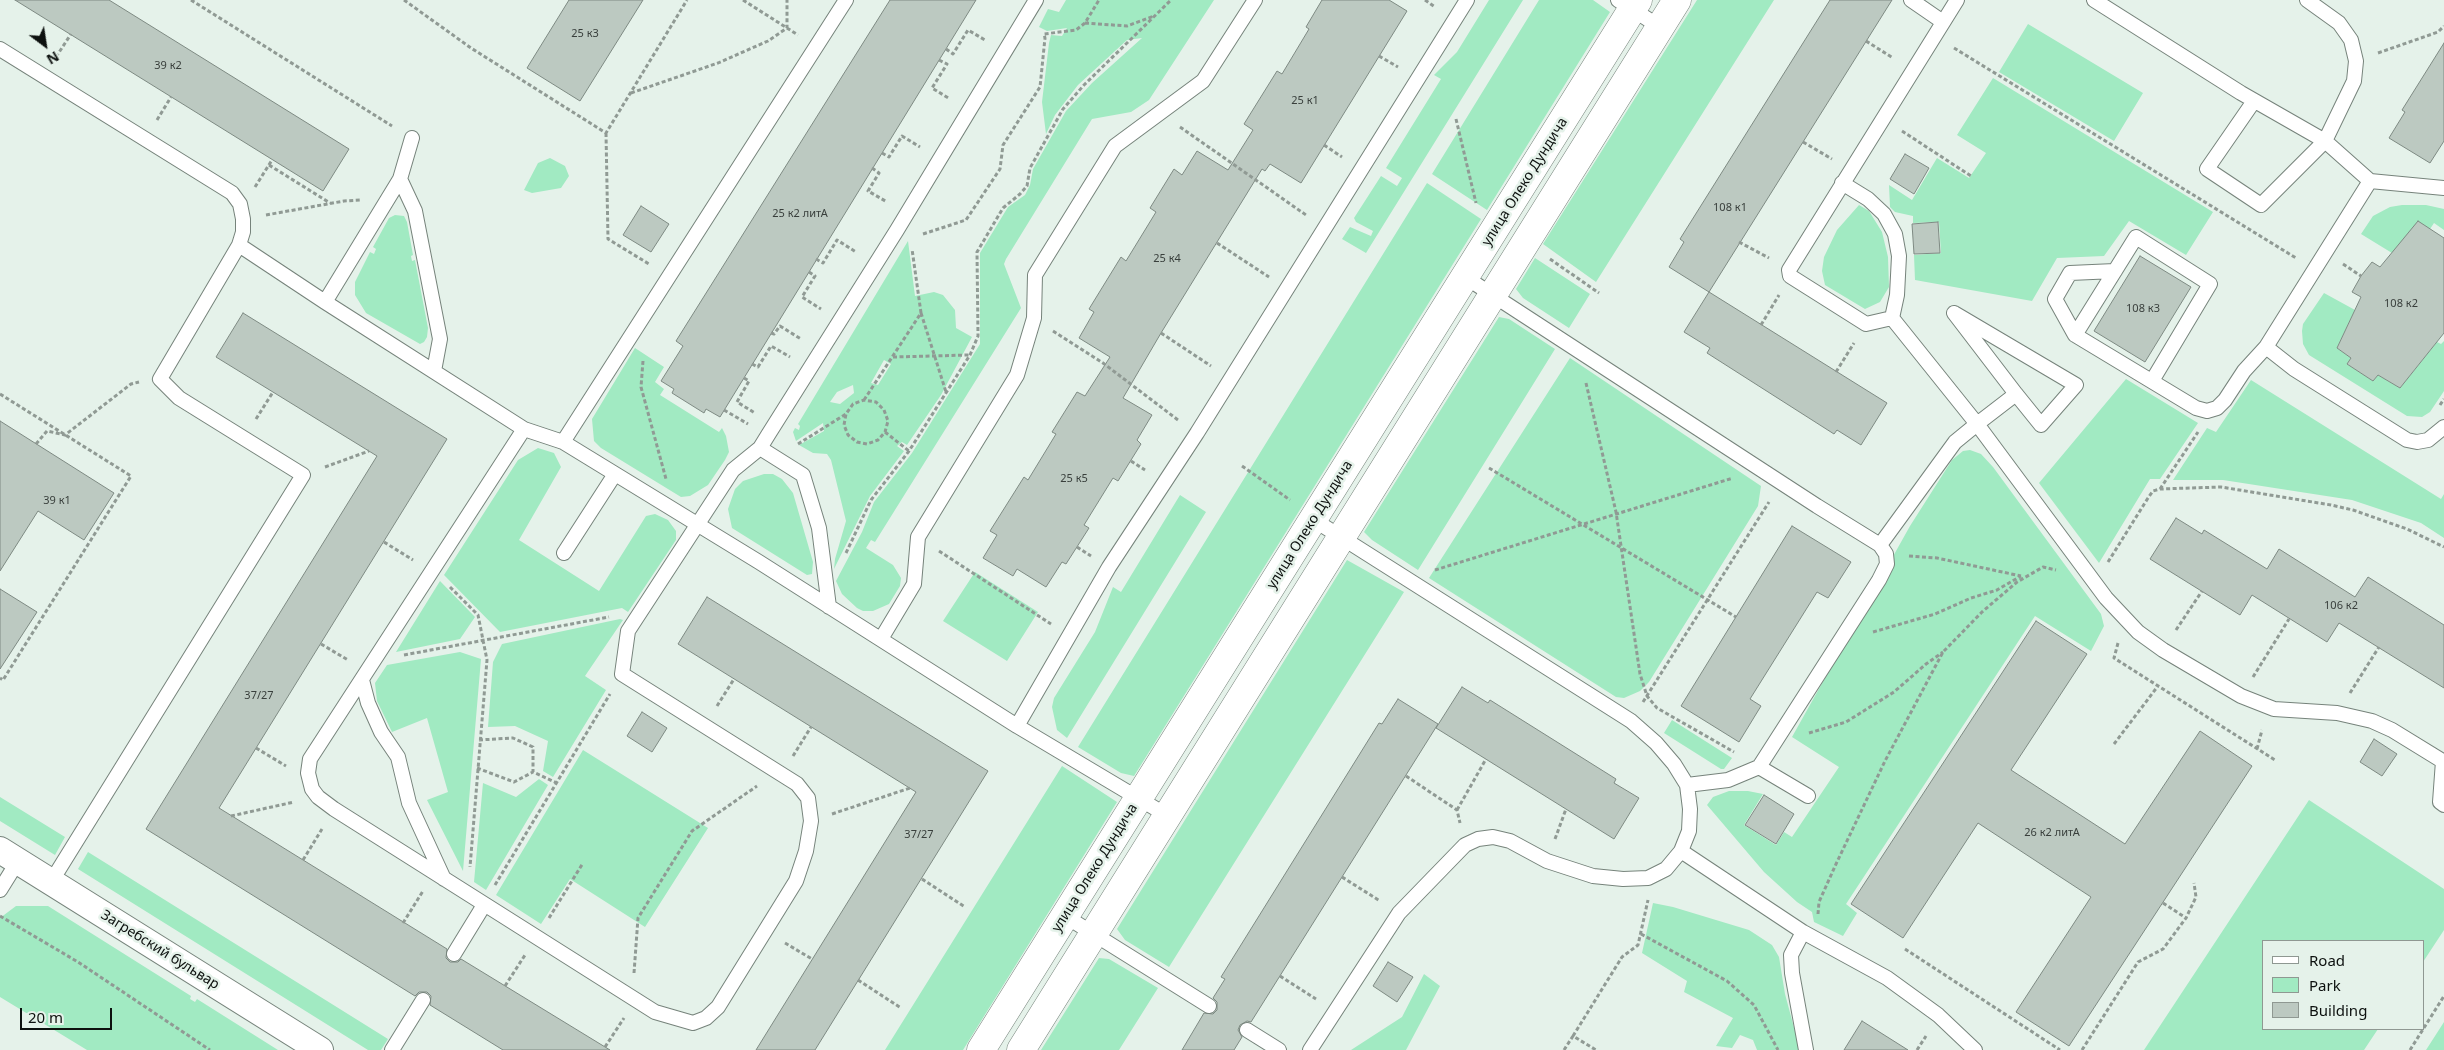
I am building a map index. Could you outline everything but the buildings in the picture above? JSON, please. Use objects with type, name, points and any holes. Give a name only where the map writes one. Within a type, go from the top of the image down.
[{"type":"street","points":[[1021,1050],[1677,0]]},
{"type":"street","name":"улица Олеко Дундича","points":[[981,1050],[1465,277],[1630,3]]},
{"type":"street","name":"Загребский бульвар","points":[[9,855],[320,1050]]},
{"type":"lane","points":[[563,442],[846,0]]},
{"type":"lane","points":[[524,429],[310,759],[308,773],[318,797],[334,809],[484,904],[540,932],[655,1012],[693,1023],[706,1018],[718,1008],[796,881],[806,851],[811,821],[808,798],[797,784],[622,674],[628,632],[733,470],[760,448],[897,230],[1036,0]]},
{"type":"lane","points":[[881,639],[914,584],[918,537],[1017,375],[1034,318],[1035,275],[1115,146],[1161,114],[1202,81],[1255,0]]},
{"type":"lane","points":[[1911,0],[1943,22]]},
{"type":"lane","points":[[1892,318],[1866,324],[1790,273],[1842,183],[1957,0]]},
{"type":"lane","points":[[2094,0],[2254,100],[2325,141],[2370,181],[2444,188]]},
{"type":"lane","points":[[2254,100],[2207,169],[2261,205],[2325,141],[2354,80],[2356,61],[2351,40],[2339,23],[2307,0]]},
{"type":"lane","points":[[1016,726],[1109,567],[1197,433],[1466,1]]},
{"type":"lane","points":[[1630,3],[1660,27]]},
{"type":"lane","points":[[0,49],[232,193],[240,204],[243,232],[239,245],[160,379],[179,398],[303,475],[51,882]]},
{"type":"lane","points":[[325,302],[400,179],[412,138]]},
{"type":"lane","points":[[400,179],[415,212],[440,339],[434,371]]},
{"type":"lane","points":[[2116,271],[2070,273],[2055,299],[2075,335],[2196,408],[2207,411],[2217,408],[2244,371],[2266,347],[2370,181]]},
{"type":"lane","points":[[1842,183],[1868,199],[1884,214],[1896,234],[1900,256],[1897,296],[1892,318]]},
{"type":"lane","points":[[2075,335],[2136,237],[2210,284],[2152,381]]},
{"type":"lane","points":[[239,245],[524,429],[563,442],[881,639],[1016,726],[1168,816]]},
{"type":"lane","points":[[1465,277],[1883,550],[1886,564],[1879,580],[1759,767],[1728,780],[1687,785]]},
{"type":"lane","points":[[1954,312],[2076,385],[2042,425],[2016,394],[1954,312]]},
{"type":"lane","points":[[1892,318],[1977,424],[2126,622],[2162,650],[2241,696],[2274,709],[2337,713],[2372,721],[2392,730],[2444,761],[2440,802],[2444,805]]},
{"type":"lane","points":[[2266,347],[2294,369],[2407,440],[2417,442],[2428,440],[2444,427]]},
{"type":"lane","points":[[1883,550],[1955,442],[2016,394]]},
{"type":"lane","points":[[760,448],[803,475],[819,528],[828,607]]},
{"type":"lane","points":[[564,553],[615,474]]},
{"type":"lane","points":[[1310,1050],[1399,913],[1465,846],[1478,839],[1493,838],[1510,841],[1547,861],[1593,876],[1648,878],[1666,869],[1680,851],[1689,831],[1690,809],[1687,785],[1674,764],[1656,743],[1631,722],[1314,520]]},
{"type":"lane","points":[[364,676],[368,703],[381,732],[398,757],[409,804],[439,877]]},
{"type":"lane","points":[[1759,767],[1808,796]]},
{"type":"lane","points":[[1680,851],[1803,932],[1887,978],[1938,1015],[1975,1050]]},
{"type":"lane","points":[[0,890],[9,855]]},
{"type":"lane","points":[[454,954],[484,904]]},
{"type":"lane","points":[[1065,916],[1209,1006]]},
{"type":"lane","points":[[1803,932],[1792,955],[1792,964],[1806,1050]]},
{"type":"lane","points":[[392,1050],[423,1000]]},
{"type":"lane","points":[[1247,1030],[1279,1050]]},
{"type":"path","points":[[191,0],[412,138]]},
{"type":"path","points":[[404,0],[471,48],[606,133]]},
{"type":"path","points":[[669,275],[608,239],[606,133],[687,0]]},
{"type":"path","points":[[744,0],[816,46]]},
{"type":"path","points":[[787,0],[787,28]]},
{"type":"path","points":[[917,236],[966,220],[1000,169],[1002,145],[1040,87],[1046,38],[1044,34],[1076,30],[1085,23],[1099,0]]},
{"type":"path","points":[[826,585],[837,571],[871,500],[909,450],[970,355],[978,336],[977,252],[1003,208],[1027,186],[1030,168],[1063,109],[1084,85],[1171,0]]},
{"type":"path","points":[[1085,23],[1127,26],[1157,15]]},
{"type":"path","points":[[2356,61],[2438,32],[2444,26]]},
{"type":"path","points":[[630,93],[718,63],[768,41],[787,28]]},
{"type":"path","points":[[51,64],[70,34]]},
{"type":"path","points":[[946,49],[953,54],[965,35]]},
{"type":"path","points":[[1934,36],[2047,108],[2329,278],[2339,262],[2361,276]]},
{"type":"path","points":[[1866,41],[1913,70]]},
{"type":"path","points":[[935,84],[947,64],[939,60]]},
{"type":"path","points":[[152,128],[171,97]]},
{"type":"path","points":[[1161,114],[1325,228]]},
{"type":"path","points":[[1456,119],[1478,209]]},
{"type":"path","points":[[1883,119],[1971,176]]},
{"type":"path","points":[[882,153],[889,157],[900,140]]},
{"type":"path","points":[[1803,142],[1851,170]]},
{"type":"path","points":[[240,204],[253,191],[272,160]]},
{"type":"path","points":[[268,165],[330,203]]},
{"type":"path","points":[[870,188],[879,173],[872,168]]},
{"type":"path","points":[[243,219],[330,203],[386,200]]},
{"type":"path","points":[[1739,242],[1790,273],[1761,325]]},
{"type":"path","points":[[1218,243],[1287,288]]},
{"type":"path","points":[[816,260],[823,263],[835,244]]},
{"type":"path","points":[[912,244],[921,312],[946,392]]},
{"type":"path","points":[[1546,257],[1599,293]]},
{"type":"path","points":[[805,293],[815,276],[809,272]]},
{"type":"path","points":[[864,400],[921,312]]},
{"type":"path","points":[[1034,318],[1104,363],[1197,433]]},
{"type":"path","points":[[1836,372],[1866,324]]},
{"type":"path","points":[[771,332],[774,334],[780,326],[821,351]]},
{"type":"path","points":[[1161,334],[1231,379]]},
{"type":"path","points":[[1567,344],[1567,361],[1584,374],[1616,512],[1640,674],[1647,696],[1657,708],[1759,767]]},
{"type":"path","points":[[752,364],[758,367],[769,349]]},
{"type":"path","points":[[892,357],[970,355]]},
{"type":"path","points":[[643,368],[641,387],[667,482]]},
{"type":"path","points":[[738,399],[749,381],[744,378]]},
{"type":"path","points":[[36,444],[47,432],[65,435],[130,384]]},
{"type":"path","points":[[244,438],[273,392]]},
{"type":"path","points":[[0,394],[131,476],[3,680],[0,678]]},
{"type":"path","points":[[2436,412],[2444,399]]},
{"type":"path","points":[[775,457],[846,414],[853,404],[864,400],[876,402],[884,410],[888,421],[885,432],[878,440],[867,444],[857,442],[848,435],[844,425],[846,414]]},
{"type":"path","points":[[724,410],[738,418]]},
{"type":"path","points":[[885,432],[909,450]]},
{"type":"path","points":[[2160,489],[2194,438]]},
{"type":"path","points":[[303,475],[369,452]]},
{"type":"path","points":[[1242,466],[1293,502]]},
{"type":"path","points":[[1489,468],[1736,617]]},
{"type":"path","points":[[1432,570],[1616,512],[1736,477],[1765,472]]},
{"type":"path","points":[[1631,722],[1781,483]]},
{"type":"path","points":[[1774,743],[1846,722],[1894,692],[1943,652],[1982,612],[2026,577],[2043,567],[2092,579],[2103,570],[2153,491],[2160,489],[2221,487],[2332,505],[2353,510],[2407,529],[2444,547]]},
{"type":"path","points":[[384,542],[433,572]]},
{"type":"path","points":[[1883,550],[1937,558],[2026,577]]},
{"type":"path","points":[[952,559],[1056,627]]},
{"type":"path","points":[[1841,640],[1935,614],[1998,590],[2021,576]]},
{"type":"path","points":[[444,581],[478,616],[487,660],[470,868]]},
{"type":"path","points":[[2162,650],[2202,591]]},
{"type":"path","points":[[401,656],[613,616]]},
{"type":"path","points":[[2241,696],[2290,619]]},
{"type":"path","points":[[321,644],[364,676]]},
{"type":"path","points":[[2337,713],[2379,647]]},
{"type":"path","points":[[1818,940],[1819,902],[1885,761],[1943,652]]},
{"type":"path","points":[[2114,658],[2275,760]]},
{"type":"path","points":[[705,726],[734,679]]},
{"type":"path","points":[[2114,744],[2158,686]]},
{"type":"path","points":[[492,892],[604,704]]},
{"type":"path","points":[[781,774],[811,727]]},
{"type":"path","points":[[479,740],[513,738],[533,747],[533,772]]},
{"type":"path","points":[[256,748],[310,780]]},
{"type":"path","points":[[1465,846],[1457,810],[1486,759]]},
{"type":"path","points":[[477,768],[514,782],[533,772]]},
{"type":"path","points":[[533,772],[556,783]]},
{"type":"path","points":[[1406,776],[1457,810]]},
{"type":"path","points":[[633,983],[638,918],[692,831],[765,781]]},
{"type":"path","points":[[811,821],[910,788]]},
{"type":"path","points":[[231,816],[318,797]]},
{"type":"path","points":[[303,860],[334,809]]},
{"type":"path","points":[[1547,861],[1566,809]]},
{"type":"path","points":[[505,986],[583,863]]},
{"type":"path","points":[[403,923],[439,877]]},
{"type":"path","points":[[1342,877],[1399,913]]},
{"type":"path","points":[[1564,1050],[1622,957],[1638,945],[1650,893],[1648,878]]},
{"type":"path","points":[[922,879],[965,907]]},
{"type":"path","points":[[2082,1050],[2138,962],[2163,949],[2186,918],[2196,896],[2194,883]]},
{"type":"path","points":[[2163,903],[2186,918]]},
{"type":"path","points":[[0,916],[78,962],[210,1050]]},
{"type":"path","points":[[766,931],[812,960]]},
{"type":"path","points":[[1641,934],[1727,981],[1754,1004],[1778,1050]]},
{"type":"path","points":[[1906,949],[2060,1050]]},
{"type":"path","points":[[1280,976],[1335,1010]]},
{"type":"path","points":[[858,980],[901,1008]]},
{"type":"path","points":[[2424,1028],[2444,996]]},
{"type":"path","points":[[606,1047],[635,999]]},
{"type":"path","points":[[2410,1050],[2423,1030]]},
{"type":"path","points":[[1573,1036],[1596,1050]]},
{"type":"green space","points":[[1066,0],[1214,0],[1149,100],[1131,112],[1092,119],[1006,259],[1004,264],[1021,308],[875,542],[871,540],[866,548],[893,565],[901,578],[900,586],[889,604],[873,611],[863,611],[842,594],[836,581],[862,532],[874,502],[912,453],[980,344],[980,253],[1008,207],[1025,195],[1030,185],[1033,169],[1066,111],[1092,83],[1142,38],[1127,40],[1078,85],[1055,115],[1046,134],[1042,102],[1049,43],[1051,35],[1062,36],[1067,28],[1047,31],[1039,27],[1048,9],[1059,12]]},
{"type":"green space","points":[[1489,0],[1523,0],[1366,253],[1342,239],[1350,227],[1371,236],[1373,231],[1356,222],[1354,218],[1381,176],[1397,186],[1402,178],[1386,168],[1441,79],[1434,75],[1457,52]]},
{"type":"green space","points":[[1539,0],[1593,0],[1610,12],[1487,210],[1432,174]]},
{"type":"green space","points":[[1697,0],[1774,0],[1596,282],[1543,244]]},
{"type":"green space","points":[[2028,24],[2143,93],[2114,141],[1999,72]]},
{"type":"green space","points":[[1993,78],[2213,212],[2186,255],[2129,221],[2104,256],[2057,258],[2032,301],[1915,280],[1914,255],[1941,253],[1939,222],[1913,223],[1913,216],[1895,212],[1890,207],[1889,185],[1912,200],[1937,158],[1969,178],[1986,153],[1957,135]]},
{"type":"green space","points":[[550,158],[565,166],[569,176],[561,188],[532,193],[524,190],[538,163]]},
{"type":"green space","points":[[1427,183],[1481,219],[1134,776],[1121,773],[1078,747]]},
{"type":"green space","points":[[1859,205],[1869,211],[1882,232],[1888,257],[1889,287],[1880,302],[1865,309],[1825,285],[1822,271],[1824,257],[1837,230]]},
{"type":"green space","points":[[2426,205],[2444,209],[2444,230],[2434,223],[2430,229],[2392,253],[2361,234],[2373,216],[2390,207]]},
{"type":"green space","points":[[395,215],[404,216],[407,222],[413,255],[411,256],[412,261],[415,260],[428,328],[427,337],[420,344],[366,313],[355,295],[355,282],[370,252],[374,254],[376,249],[373,247],[389,218]]},
{"type":"green space","points":[[908,241],[915,296],[934,292],[943,295],[955,310],[956,328],[972,337],[941,395],[907,445],[902,442],[897,446],[904,451],[870,496],[834,569],[846,521],[831,460],[827,454],[813,453],[799,445],[824,431],[823,423],[796,441],[793,432],[795,428],[799,430],[800,426],[798,424]],"holes":[[[884,360],[891,364],[878,385],[871,383]],[[853,385],[854,393],[840,404],[830,402],[837,392]]]},
{"type":"green space","points":[[1535,258],[1590,294],[1569,328],[1523,298],[1516,289]]},
{"type":"green space","points":[[2324,293],[2355,310],[2337,348],[2351,358],[2347,364],[2373,381],[2378,375],[2400,388],[2437,342],[2441,344],[2444,341],[2444,391],[2430,412],[2422,417],[2407,416],[2309,355],[2303,344],[2303,324]]},
{"type":"green space","points":[[1499,317],[1509,319],[1555,349],[1418,570],[1372,540],[1364,532]]},
{"type":"green space","points":[[635,348],[664,367],[655,382],[664,389],[660,395],[719,432],[722,428],[726,436],[729,452],[725,460],[708,485],[690,496],[681,497],[601,448],[594,441],[592,419]]},
{"type":"green space","points":[[1570,358],[1761,486],[1758,506],[1649,682],[1640,691],[1624,698],[1616,697],[1429,578]]},
{"type":"green space","points":[[2126,379],[2198,423],[2160,479],[2150,479],[2099,563],[2039,483]]},
{"type":"green space","points":[[2251,380],[2441,499],[2444,494],[2444,538],[2421,523],[2352,500],[2223,480],[2173,480],[2207,428],[2216,432]]},
{"type":"green space","points":[[538,448],[554,453],[561,467],[519,540],[599,591],[646,516],[655,514],[668,520],[676,531],[676,540],[628,612],[622,608],[500,632],[444,575],[518,460]]},
{"type":"green space","points":[[1970,450],[1981,454],[1993,467],[2101,614],[2104,626],[2091,651],[2035,616],[1846,904],[1857,913],[1843,936],[1814,922],[1812,912],[1797,902],[1764,872],[1707,805],[1713,797],[1729,791],[1748,791],[1763,794],[1744,825],[1776,845],[1784,832],[1792,837],[1839,767],[1792,737],[1910,526],[1952,460],[1963,451]]},
{"type":"green space","points":[[764,474],[773,474],[782,479],[793,493],[813,562],[812,574],[807,575],[732,528],[728,509],[735,489],[743,481]]},
{"type":"green space","points":[[1180,495],[1206,512],[1067,738],[1057,730],[1052,707],[1054,698],[1095,632],[1113,587],[1121,592]]},
{"type":"green space","points":[[1347,560],[1404,592],[1169,967],[1125,940],[1117,929]]},
{"type":"green space","points":[[975,572],[1038,612],[1007,661],[943,621]]},
{"type":"green space","points":[[440,581],[475,617],[460,639],[396,652]]},
{"type":"green space","points":[[620,619],[623,620],[585,676],[606,690],[553,777],[543,771],[548,741],[515,726],[488,727],[493,662],[502,644]]},
{"type":"green space","points":[[460,652],[481,659],[463,871],[427,800],[448,792],[427,718],[392,732],[377,701],[375,683],[387,665]]},
{"type":"green space","points":[[1672,720],[1732,758],[1724,769],[1721,769],[1664,733]]},
{"type":"green space","points":[[583,750],[708,828],[645,927],[570,879],[541,924],[496,895]]},
{"type":"green space","points":[[1062,766],[1117,802],[963,1050],[885,1050]]},
{"type":"green space","points":[[539,779],[548,785],[486,890],[474,882],[483,783],[516,797]]},
{"type":"green space","points":[[0,797],[65,837],[55,855],[0,821]]},
{"type":"green space","points":[[2309,800],[2444,889],[2444,930],[2424,960],[2424,940],[2262,940],[2262,1030],[2377,1030],[2364,1050],[2144,1050]]},
{"type":"green space","points":[[88,852],[388,1039],[381,1050],[368,1050],[78,869]]},
{"type":"green space","points":[[1653,903],[1673,907],[1749,930],[1772,945],[1779,957],[1785,994],[1800,1050],[1757,1050],[1753,1040],[1740,1035],[1732,1048],[1716,1046],[1733,1018],[1684,992],[1687,981],[1642,953]]},
{"type":"green space","points":[[16,906],[48,906],[191,996],[190,999],[195,1002],[197,999],[278,1050],[87,1050],[0,997],[0,918]]},
{"type":"green space","points":[[1099,958],[1109,959],[1158,988],[1119,1050],[1041,1050]]},
{"type":"green space","points":[[1424,974],[1440,986],[1406,1050],[1351,1050],[1402,1017]]},
{"type":"green space","points":[[2444,1022],[2444,1050],[2426,1050]]}]
